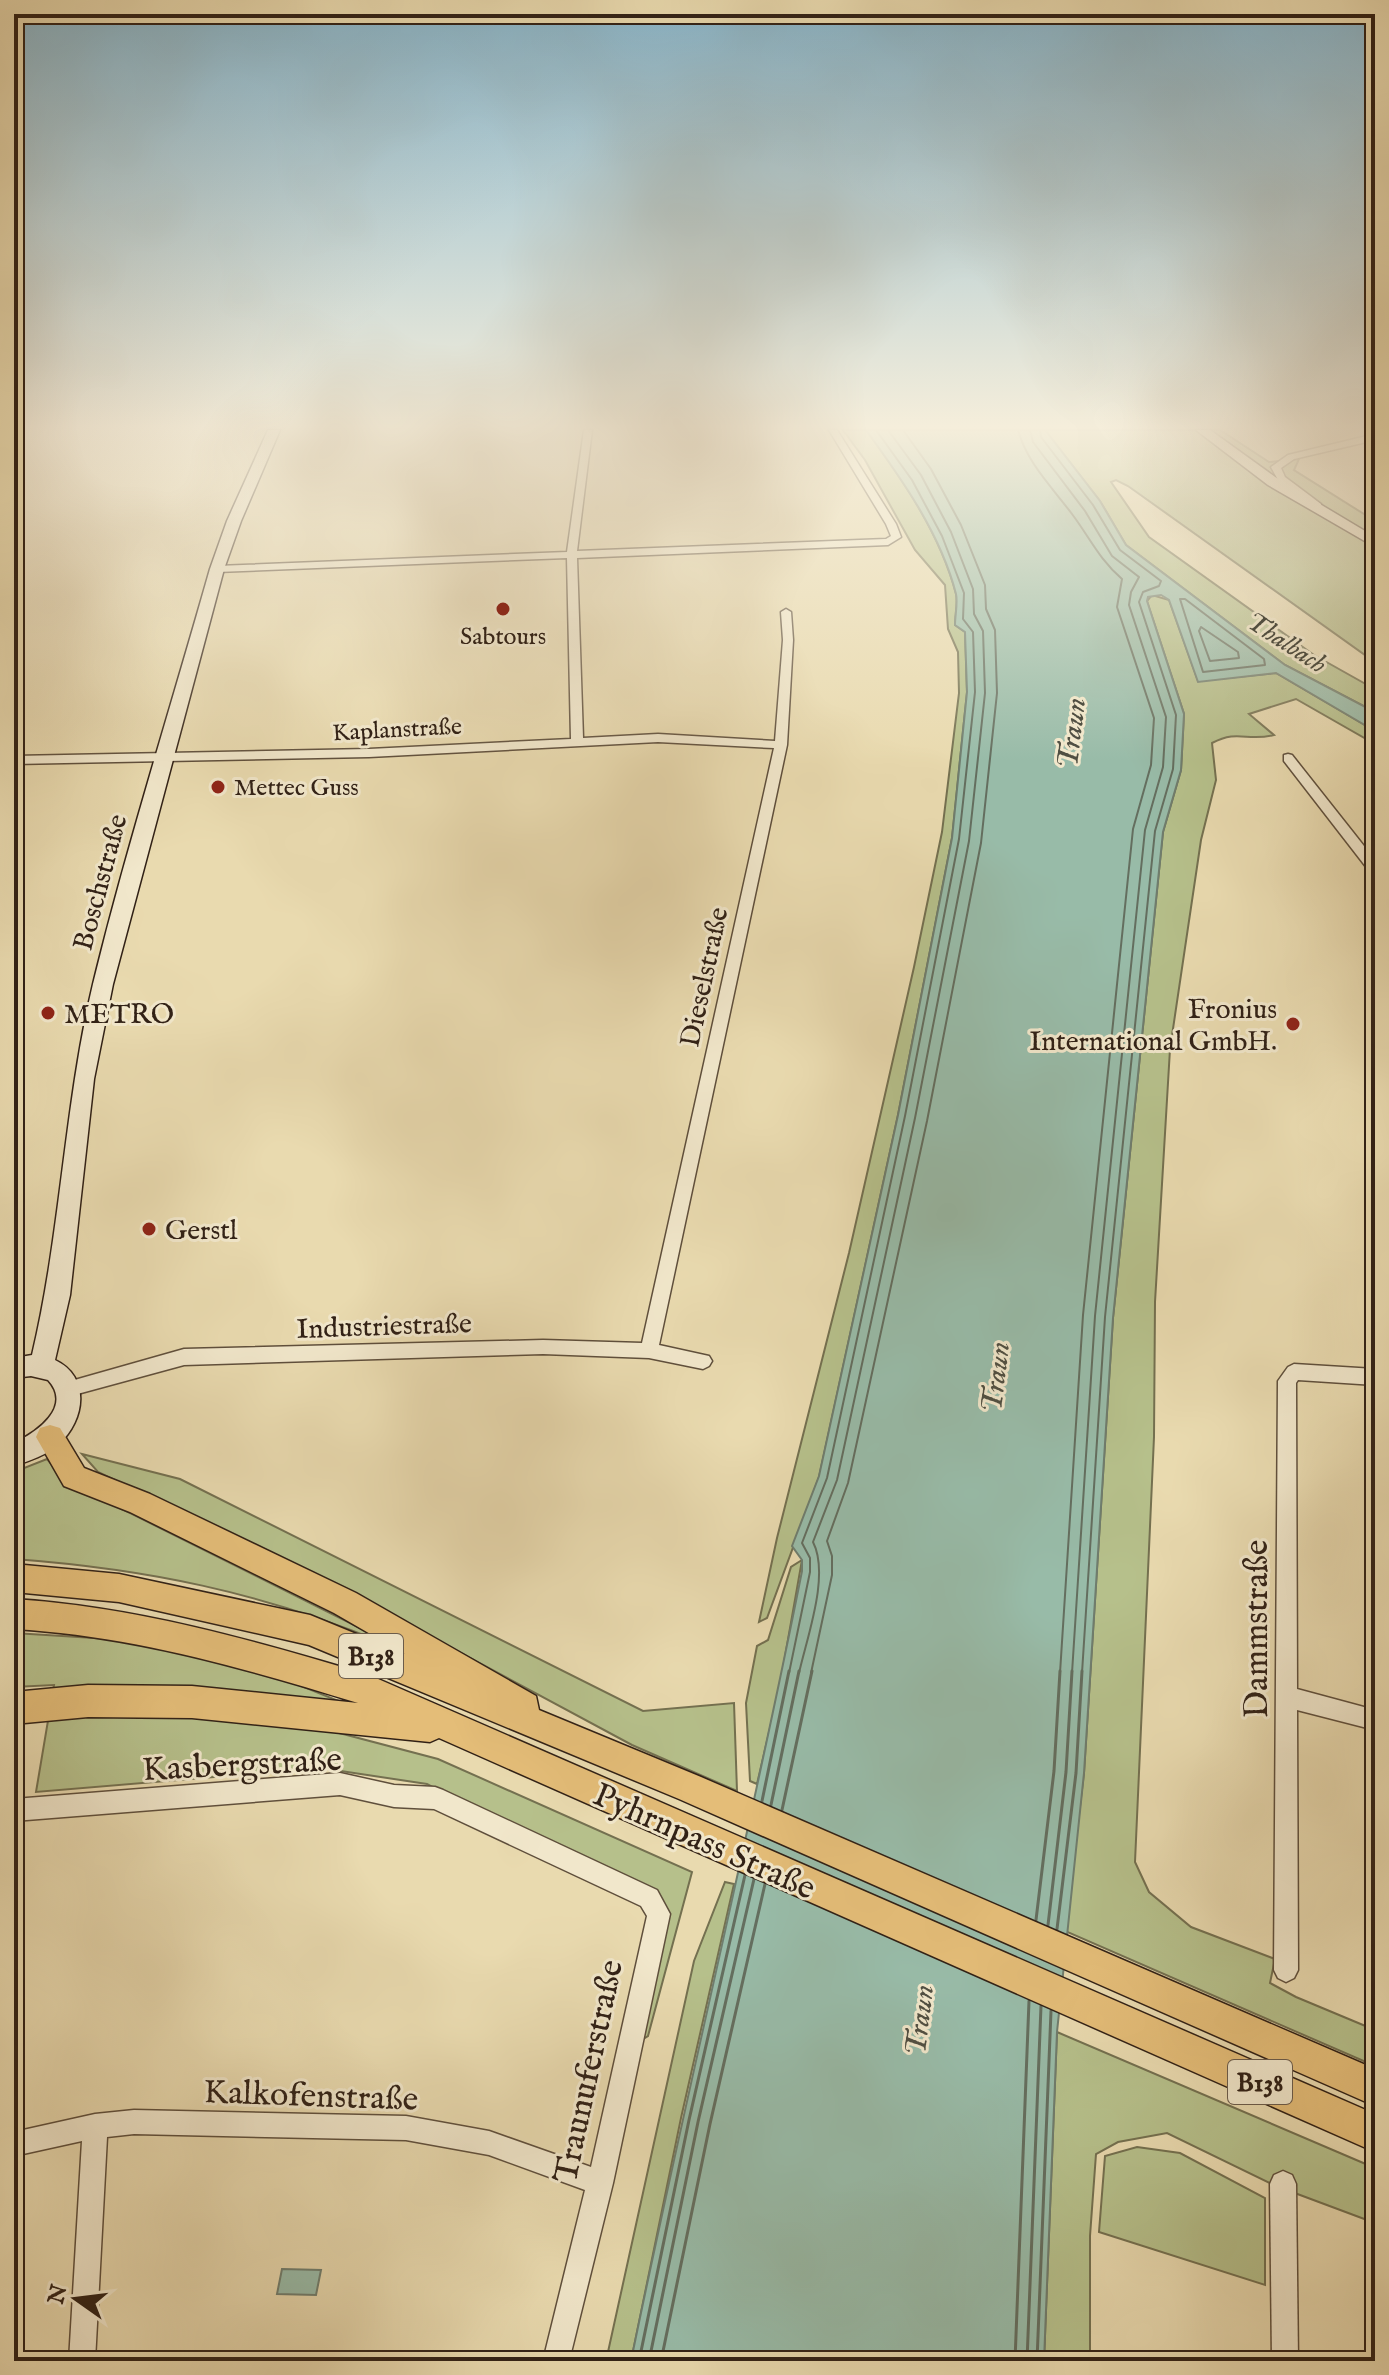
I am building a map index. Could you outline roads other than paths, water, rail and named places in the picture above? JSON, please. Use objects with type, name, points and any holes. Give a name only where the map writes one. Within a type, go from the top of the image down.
[{"type":"main road","name":"Boschstraße","points":[[42,1365],[58,1295],[84,1079],[103,984],[227,541]]},
{"type":"main road","points":[[14,1368],[42,1365],[60,1373],[70,1388],[70,1403],[64,1420],[50,1437],[14,1455]]},
{"type":"main road","points":[[50,1437],[74,1477],[140,1503],[345,1603],[617,1760]]},
{"type":"main road","name":"Pyhrnpass Straße","points":[[25,1578],[119,1588],[310,1630],[690,1788],[1375,2088]]},
{"type":"main road","name":"Pyhrnpass Straße","points":[[22,1614],[115,1623],[196,1638],[369,1691],[1375,2133]]},
{"type":"main road","points":[[14,1708],[88,1701],[192,1702],[448,1728]]},
{"type":"street","points":[[574,541],[577,741]]},
{"type":"street","points":[[217,569],[572,555],[773,552],[884,541]]},
{"type":"street","name":"Dieselstraße","points":[[649,1351],[781,745],[788,640],[786,612]]},
{"type":"street","name":"Kaplanstraße","points":[[14,760],[369,753],[658,738],[781,745]]},
{"type":"street","points":[[1288,758],[1375,869]]},
{"type":"street","name":"Industriestraße","points":[[70,1388],[130,1369],[184,1357],[543,1347],[649,1351],[703,1361]]},
{"type":"street","name":"Dammstraße","points":[[1286,1970],[1287,1381],[1294,1372],[1375,1377]]},
{"type":"street","points":[[1287,1697],[1375,1720]]},
{"type":"street","name":"Kasbergstraße","points":[[14,1810],[340,1784],[394,1796],[435,1798],[556,1856]]},
{"type":"street","name":"Traunuferstraße","points":[[556,1856],[649,1898],[659,1914],[600,2183],[556,2361]]},
{"type":"street","name":"Kalkofenstraße","points":[[14,2144],[95,2126],[134,2122],[406,2128],[489,2143],[600,2183]]},
{"type":"street","points":[[82,2361],[95,2126]]},
{"type":"street","points":[[1283,2184],[1285,2361]]},
{"type":"water","name":"Traun","points":[[936,541],[1124,541],[1285,665],[1375,712],[1375,731],[1276,673],[1198,682],[1169,600],[1161,595],[1148,597],[1184,714],[1181,770],[1163,832],[1113,1318],[1084,1773],[1057,2032],[1044,2361],[631,2361],[802,1571],[802,1560],[792,1546],[819,1476],[898,1115],[952,838],[967,692],[965,632],[955,625],[956,594]]},
{"type":"water","points":[[282,2269],[321,2270],[316,2295],[277,2294]]},
{"type":"place","name":"Sabtours","points":[[503,609]]},
{"type":"place","name":"Mettec Guss","points":[[218,787]]},
{"type":"place","name":"METRO","points":[[48,1013]]},
{"type":"place","name":"Fronius International GmbH.","points":[[1293,1024]]},
{"type":"place","name":"Gerstl","points":[[149,1229]]},
{"type":"water label","name":"Thalbach","points":[[1287,642]]}]
